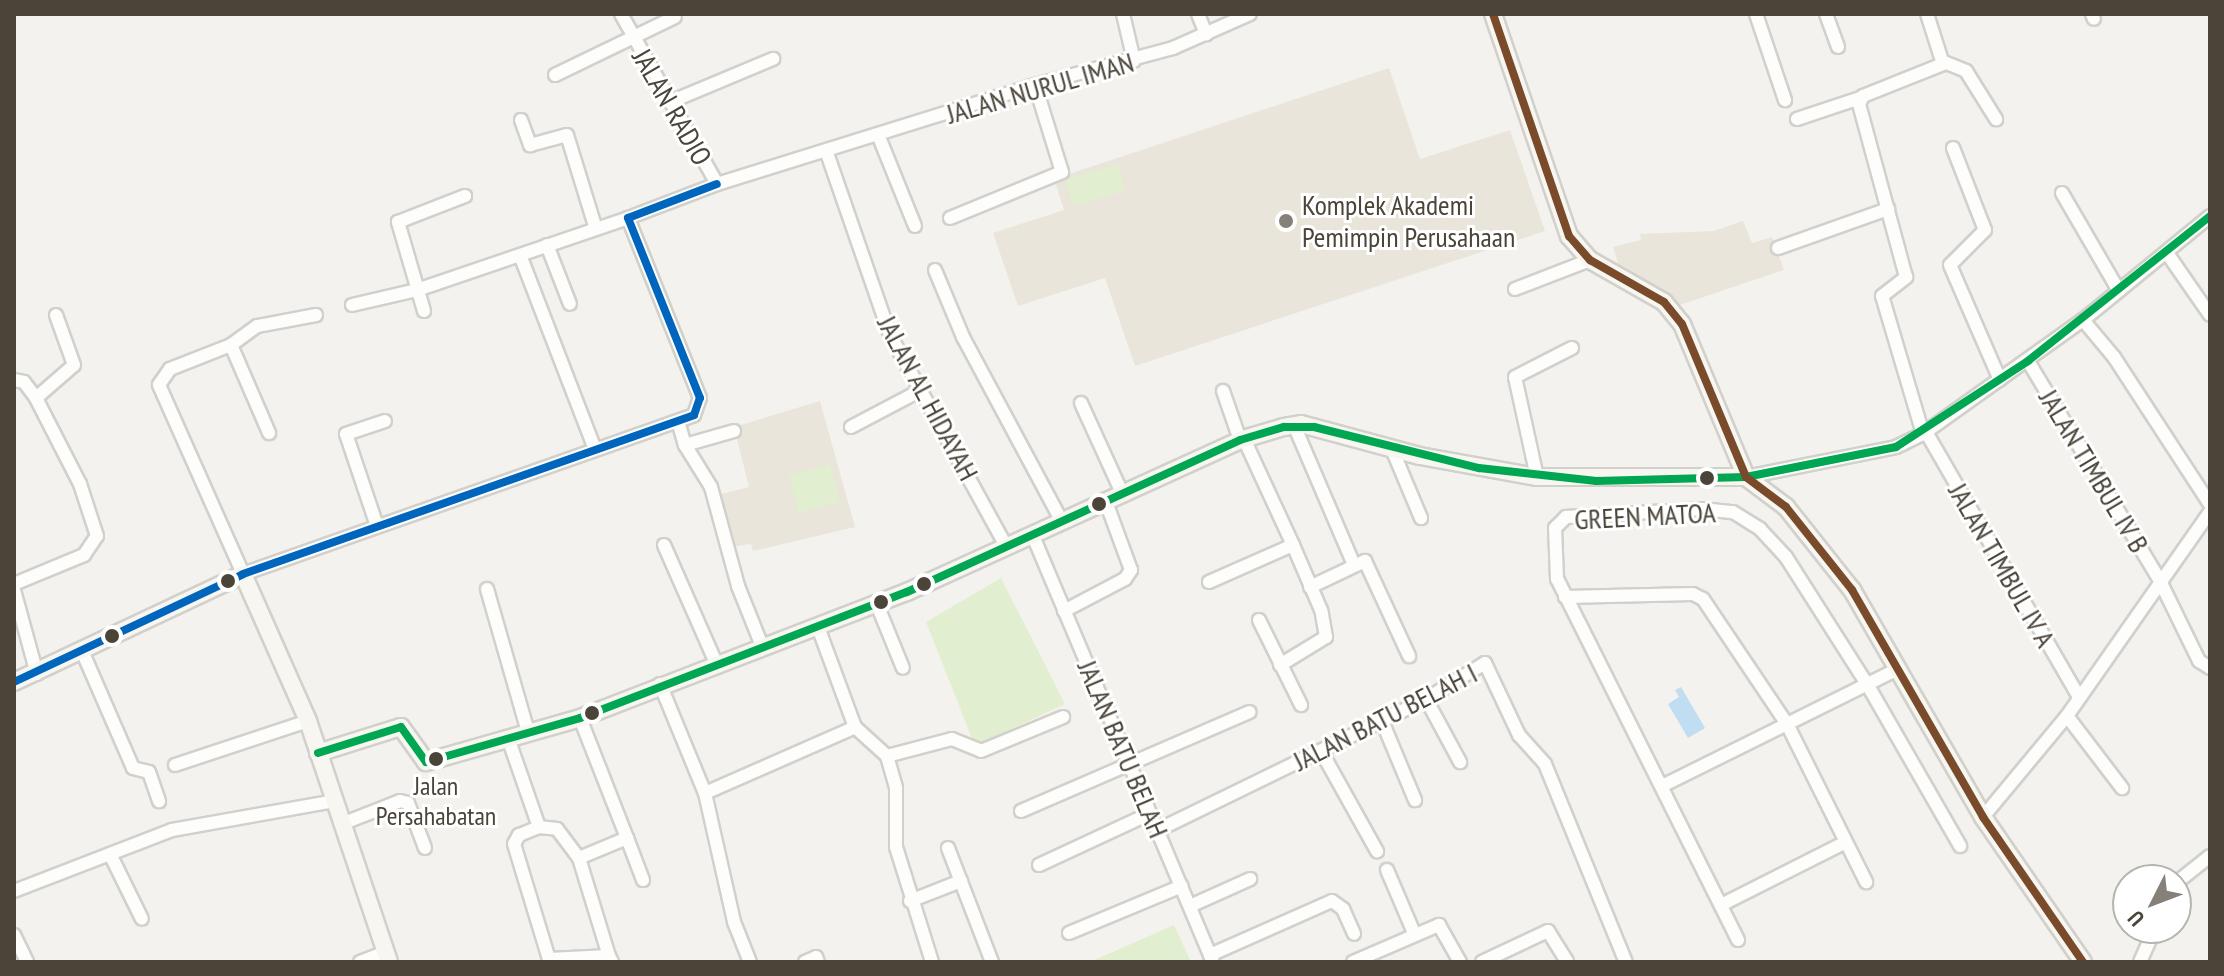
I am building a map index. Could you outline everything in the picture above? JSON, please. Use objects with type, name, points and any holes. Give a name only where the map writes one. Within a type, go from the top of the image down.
[{"type":"street","name":"JALAN RADIO","points":[[621,14],[717,184],[827,153]]},
{"type":"street","points":[[1123,14],[1134,61]]},
{"type":"street","points":[[1198,14],[1206,34]]},
{"type":"street","name":"JALAN NURUL IMAN","points":[[827,153],[1035,85],[1134,61],[1250,14]]},
{"type":"street","points":[[1493,14],[1569,236],[1590,260],[1664,302],[1682,324],[1746,477],[1786,507],[1810,533],[1852,590],[1983,817],[2083,962]]},
{"type":"street","points":[[1756,14],[1785,100]]},
{"type":"street","points":[[1826,14],[1838,47]]},
{"type":"street","points":[[1927,14],[1944,62]]},
{"type":"street","points":[[555,75],[631,35],[675,17]]},
{"type":"street","points":[[670,102],[773,59]]},
{"type":"street","points":[[1797,119],[1860,98],[1944,62],[1966,71],[1996,119]]},
{"type":"street","points":[[950,218],[1062,172],[1035,85]]},
{"type":"street","points":[[1778,248],[1888,209],[1860,98]]},
{"type":"street","points":[[521,120],[530,145],[567,135],[596,229]]},
{"type":"street","points":[[879,137],[915,226]]},
{"type":"street","points":[[1953,148],[1985,230],[1950,265],[2000,380]]},
{"type":"street","name":"JALAN AL HIDAYAH","points":[[827,153],[890,335],[923,389],[1007,548]]},
{"type":"street","points":[[352,305],[417,290],[628,218],[717,184]]},
{"type":"street","points":[[2062,193],[2119,291]]},
{"type":"street","points":[[424,311],[398,222],[465,196]]},
{"type":"street","name":"JALAN TIMBUL IV A","points":[[1888,209],[1906,277],[1882,296],[1924,433],[2079,697]]},
{"type":"street","points":[[318,753],[401,727],[426,762],[580,718],[660,684],[818,627],[1007,548],[1242,440],[1294,425],[1392,449],[1537,477],[1746,477],[1896,447],[1924,433],[2028,361],[2210,216]]},
{"type":"street","points":[[14,682],[83,653],[243,574],[594,447],[678,421],[698,410],[700,398],[628,218]]},
{"type":"street","points":[[547,245],[570,304]]},
{"type":"street","points":[[2167,253],[2210,315]]},
{"type":"street","points":[[520,255],[594,447]]},
{"type":"street","points":[[1515,289],[1590,260]]},
{"type":"street","points":[[935,270],[963,337],[1062,522]]},
{"type":"street","points":[[36,398],[74,365],[56,315]]},
{"type":"street","points":[[316,315],[257,326],[231,345],[170,369],[159,385],[308,721],[344,823],[388,957],[360,962]]},
{"type":"street","points":[[2083,320],[2114,357],[2210,504]]},
{"type":"street","points":[[231,345],[269,433]]},
{"type":"street","points":[[1537,477],[1515,377],[1572,348]]},
{"type":"street","name":"JALAN TIMBUL IV B","points":[[2028,361],[2160,581],[2199,661],[2210,668]]},
{"type":"street","points":[[14,380],[24,382],[36,398],[80,484],[97,536],[84,555],[14,586],[37,674]]},
{"type":"street","points":[[851,427],[923,389]]},
{"type":"street","points":[[1223,391],[1242,440],[1293,545],[1326,637],[1280,665]]},
{"type":"street","points":[[1081,403],[1123,495]]},
{"type":"street","points":[[377,526],[346,434],[385,421]]},
{"type":"street","points":[[678,421],[685,445],[711,487],[738,586],[762,646]]},
{"type":"street","points":[[1294,425],[1354,565]]},
{"type":"street","points":[[685,445],[734,431]]},
{"type":"street","points":[[1392,449],[1421,518]]},
{"type":"street","points":[[1064,611],[1125,579],[1131,570],[1106,502]]},
{"type":"street","name":"GREEN MATOA","points":[[1738,940],[1557,579],[1555,528],[1566,517],[1733,512],[1760,529],[1786,557],[1867,684],[1960,846]]},
{"type":"street","points":[[1983,817],[2067,716],[2210,512]]},
{"type":"street","name":"JALAN BATU BELAH","points":[[1033,536],[1211,958]]},
{"type":"street","points":[[664,545],[716,663]]},
{"type":"street","points":[[1209,582],[1293,545]]},
{"type":"street","points":[[1310,587],[1354,565],[1367,563],[1409,656]]},
{"type":"street","points":[[1557,579],[1552,589],[1572,626],[1581,628]]},
{"type":"street","points":[[487,589],[528,732]]},
{"type":"street","points":[[1565,597],[1698,596],[1787,724],[1866,882]]},
{"type":"street","points":[[876,602],[903,668]]},
{"type":"street","points":[[1259,620],[1301,705]]},
{"type":"street","points":[[818,627],[855,727],[887,756],[896,788],[892,829],[928,961]]},
{"type":"street","points":[[83,653],[133,768],[149,772],[159,801]]},
{"type":"street","name":"JALAN BATU BELAH I","points":[[1158,830],[1324,756],[1485,663],[1519,735],[1545,764],[1626,962]]},
{"type":"street","points":[[1662,786],[1898,669]]},
{"type":"street","points":[[660,684],[705,793],[734,922],[750,962]]},
{"type":"street","points":[[1426,699],[1460,762]]},
{"type":"street","points":[[1021,811],[1250,712]]},
{"type":"street","points":[[2067,716],[2122,788]]},
{"type":"street","points":[[887,756],[952,739],[981,751],[1063,717]]},
{"type":"street","points":[[580,718],[643,880]]},
{"type":"street","points":[[175,765],[308,721]]},
{"type":"street","points":[[1382,721],[1415,800]]},
{"type":"street","points":[[705,793],[855,727]]},
{"type":"street","points":[[508,738],[539,827]]},
{"type":"street","points":[[1324,756],[1377,851]]},
{"type":"street","points":[[14,891],[172,830],[335,801]]},
{"type":"street","points":[[344,823],[400,801],[408,803],[425,848]]},
{"type":"street","points":[[1039,865],[1149,814]]},
{"type":"street","points":[[539,827],[557,829],[579,858],[610,959],[549,959],[514,844],[519,835],[539,827]]},
{"type":"street","points":[[579,858],[627,838]]},
{"type":"street","points":[[1721,905],[1844,843]]},
{"type":"street","points":[[948,848],[992,962]]},
{"type":"street","points":[[110,854],[142,919]]},
{"type":"street","points":[[2192,870],[2210,856]]},
{"type":"street","points":[[1387,870],[1414,933]]},
{"type":"street","points":[[1190,906],[1250,879]]},
{"type":"street","points":[[910,901],[961,881]]},
{"type":"street","points":[[1069,933],[1182,886]]},
{"type":"street","points":[[1211,958],[1332,901],[1343,909],[1354,934]]},
{"type":"street","points":[[1353,962],[1414,933],[1442,927],[1460,962]]},
{"type":"street","points":[[1482,962],[1548,931],[1567,962]]},
{"type":"street","points":[[14,935],[27,962]]},
{"type":"shaded area","name":"Komplek Akademi Pemimpin Perusahaan","points":[[1389,68],[1420,159],[1510,130],[1545,231],[1135,366],[1105,278],[1018,306],[993,233],[1064,210],[1054,179]]},
{"type":"shaded area","points":[[1743,221],[1752,243],[1772,237],[1784,270],[1662,311],[1619,267],[1613,247],[1641,240],[1640,234],[1714,231]]},
{"type":"shaded area","points":[[820,401],[855,527],[753,551],[751,544],[732,547],[718,495],[749,487],[734,427]]},
{"type":"green space","points":[[1117,164],[1125,191],[1074,207],[1065,180]]},
{"type":"green space","points":[[830,464],[840,502],[799,513],[788,475]]},
{"type":"green space","points":[[1001,578],[1065,704],[975,746],[926,622]]},
{"type":"green space","points":[[1174,925],[1191,962],[1090,962]]},
{"type":"water","points":[[1681,687],[1705,728],[1688,738],[1668,704],[1679,697],[1675,690]]},
{"type":"transit line","points":[[1493,14],[1569,236],[1590,260],[1664,302],[1682,324],[1746,477],[1786,507],[1852,590],[1983,817],[2083,962]]},
{"type":"transit line","points":[[14,682],[243,574],[694,415],[700,398],[628,218],[717,184]]},
{"type":"transit line","points":[[318,753],[401,727],[426,762],[580,718],[907,592],[1240,440],[1284,427],[1314,427],[1479,468],[1596,481],[1746,477],[1896,447],[2028,361],[2210,216]]},
{"type":"place","name":"Komplek Akademi Pemimpin Perusahaan","points":[[1286,221]]},
{"type":"place","name":"Jalan Persahabatan","points":[[436,759]]}]
